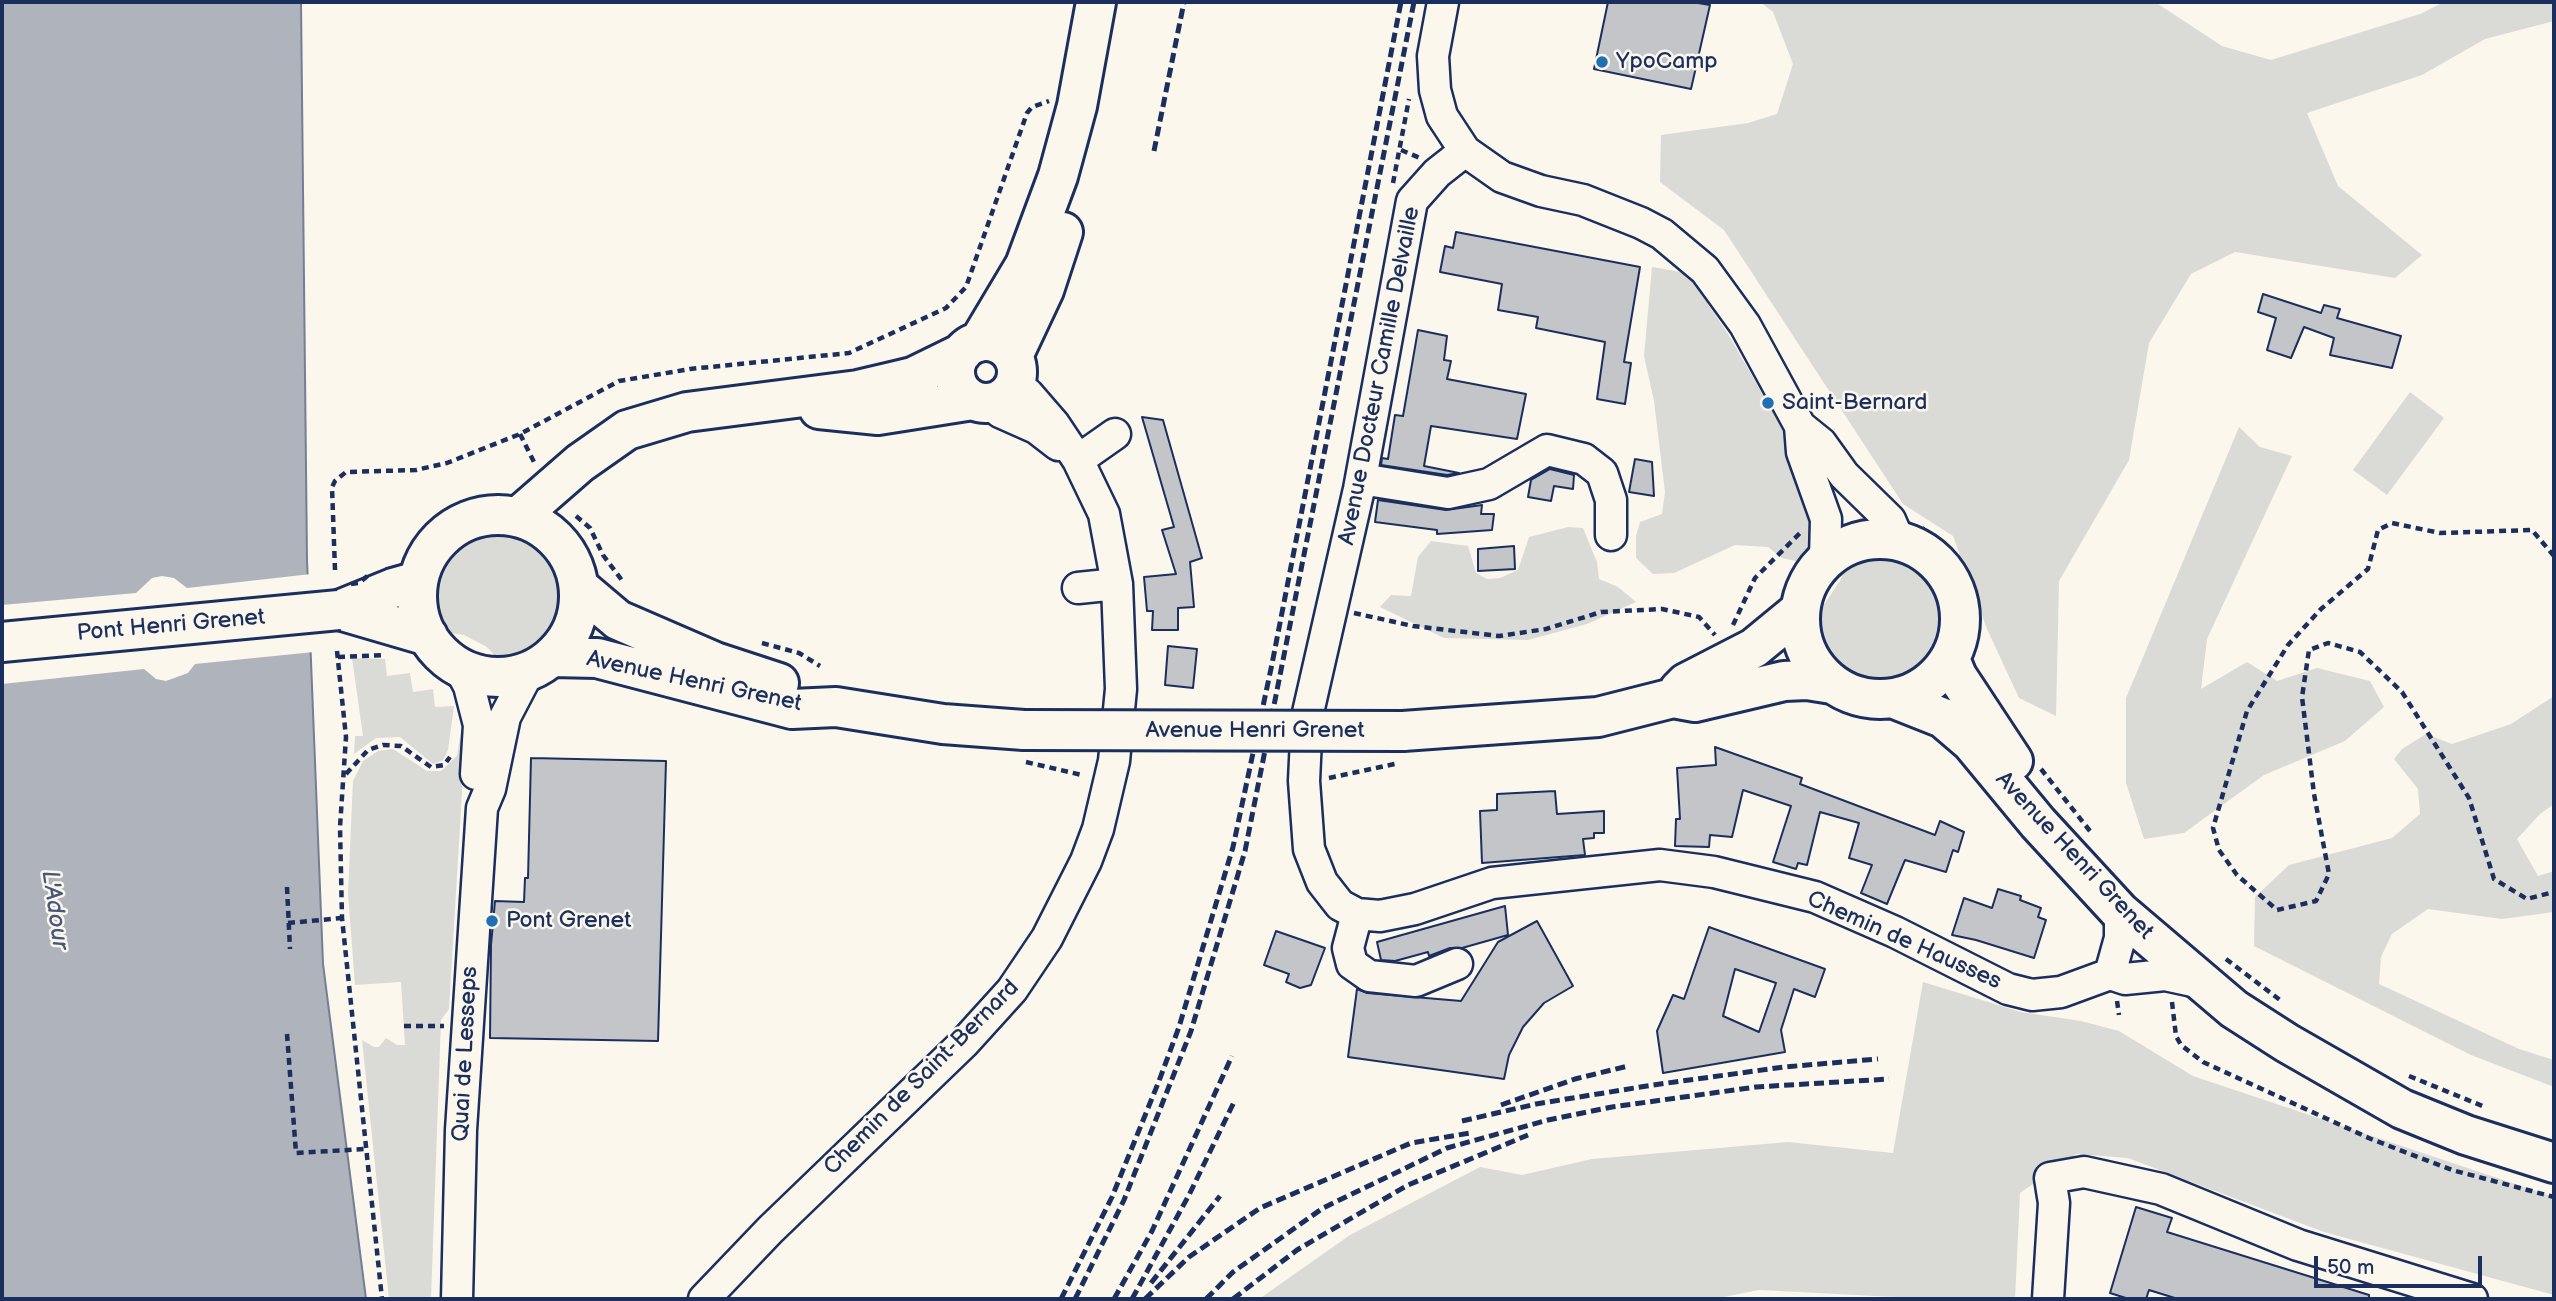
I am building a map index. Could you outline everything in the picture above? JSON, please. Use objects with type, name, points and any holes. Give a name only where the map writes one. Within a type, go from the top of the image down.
[{"type":"main road","points":[[518,517],[580,463],[627,430],[687,412],[913,377],[989,373],[1058,176],[1077,106],[1096,2]]},
{"type":"main road","points":[[570,533],[544,529],[518,517],[492,514],[466,521],[444,536],[427,556],[418,581],[418,609],[428,636],[441,653],[459,667],[482,675],[506,677],[541,664],[565,642],[574,625],[579,587],[570,533],[565,512],[580,463]]},
{"type":"main road","points":[[1909,533],[1922,550],[1940,566],[1954,587],[1960,611],[1960,652],[1936,678],[1917,691],[1895,699],[1873,700],[1852,695],[1832,684],[1813,664],[1801,639],[1799,611],[1818,543],[1859,541],[1909,533]]},
{"type":"main road","name":"Pont Henri Grenet","points":[[2,642],[339,610],[378,624],[418,581]]},
{"type":"main road","name":"Avenue Henri Grenet","points":[[579,587],[592,602],[618,620],[715,662],[797,689],[836,707]]},
{"type":"main road","name":"Avenue Henri Grenet","points":[[1673,698],[1686,683],[1754,648],[1799,611]]},
{"type":"main road","points":[[378,624],[428,636]]},
{"type":"main road","name":"Avenue Henri Grenet","points":[[1960,652],[1973,703],[2043,799],[2113,883],[2177,938],[2249,993],[2343,1055],[2448,1105],[2554,1141]]},
{"type":"main road","name":"Avenue Henri Grenet","points":[[541,664],[597,658],[792,709],[836,707],[943,724],[1020,745],[1405,746],[1598,717],[1673,698],[1695,702],[1784,681],[1807,680],[1832,684]]},
{"type":"main road","name":"Avenue Henri Grenet","points":[[1895,699],[1943,718],[1971,742],[2038,824],[2120,912],[2212,970],[2287,1043],[2402,1109],[2466,1135],[2554,1163]]},
{"type":"street","points":[[1443,2],[1433,56],[1435,90],[1442,116],[1465,150],[1502,177],[1541,191],[1616,211],[1662,234],[1705,270],[1726,296],[1801,426],[1821,443],[1844,475],[1890,520],[1909,533]]},
{"type":"street","name":"Avenue Docteur Camille Delvaille","points":[[1357,914],[1340,905],[1322,882],[1308,849],[1304,746],[1312,693],[1361,479],[1412,201],[1437,173],[1465,150]]},
{"type":"street","name":"Chemin de Saint-Bernard","points":[[704,1299],[770,1230],[964,1043],[1012,990],[1047,938],[1086,861],[1109,785],[1121,689],[1117,584],[1104,514],[1078,460],[1054,424],[1028,394],[989,373]]},
{"type":"street","points":[[1801,426],[1802,452],[1826,519],[1818,543]]},
{"type":"street","points":[[1078,460],[1115,434]]},
{"type":"street","points":[[1361,479],[1448,493],[1489,484],[1547,450],[1584,459],[1602,473],[1611,500],[1611,535]]},
{"type":"street","points":[[1078,588],[1117,584]]},
{"type":"street","name":"Quai de Lesseps","points":[[457,1299],[461,1130],[482,808],[490,789],[505,717],[541,664]]},
{"type":"street","name":"Quai de Lesseps","points":[[459,667],[468,686],[479,725],[475,787],[482,808]]},
{"type":"street","name":"Chemin de Hausses","points":[[1357,914],[1380,916],[1410,910],[1492,883],[1660,865],[1714,872],[1815,898],[1895,932],[2008,989],[2032,995],[2060,992],[2110,974],[2125,979],[2212,970]]},
{"type":"street","points":[[2110,974],[2120,938],[2120,912]]},
{"type":"street","points":[[1357,914],[1348,948],[1352,964],[1369,976],[1416,981],[1457,964]]},
{"type":"street","points":[[2048,1299],[2053,1203],[2050,1178],[2084,1172],[2161,1189],[2298,1244],[2472,1299]]},
{"type":"path","points":[[1392,189],[1411,87]]},
{"type":"path","points":[[335,570],[332,487],[340,475],[346,472],[416,470],[437,465],[520,434],[620,381],[690,369],[849,353],[946,308],[966,287],[1027,113],[1032,107],[1049,101],[1077,106]]},
{"type":"path","points":[[520,434],[539,471]]},
{"type":"path","points":[[2554,556],[2532,530],[2440,533],[2392,523],[2378,530],[2368,569],[2321,609],[2288,645],[2247,711],[2213,828],[2220,850],[2237,875],[2277,910],[2316,901],[2329,874],[2314,794],[2302,697],[2309,649],[2328,643],[2360,652],[2402,692],[2469,798],[2494,880],[2527,899],[2554,892]]},
{"type":"path","points":[[570,533],[590,528],[611,567],[632,591]]},
{"type":"path","points":[[1909,533],[1954,555],[1968,579],[1975,603],[1975,626],[1960,652]]},
{"type":"path","points":[[1731,629],[1755,578],[1790,541],[1818,543]]},
{"type":"path","points":[[1332,607],[1413,626],[1499,636],[1546,629],[1601,612],[1676,610],[1699,617],[1708,624],[1720,643]]},
{"type":"path","points":[[378,624],[338,654],[346,737],[341,827],[342,918],[382,1299]]},
{"type":"path","points":[[757,642],[799,653],[820,666]]},
{"type":"path","points":[[345,775],[368,750],[383,745],[401,746],[431,767],[444,765],[451,753]]},
{"type":"path","points":[[1020,745],[1082,775]]},
{"type":"path","points":[[1338,777],[1405,746]]},
{"type":"path","points":[[2034,759],[2096,839]]},
{"type":"path","points":[[287,887],[290,949]]},
{"type":"path","points":[[288,923],[342,918]]},
{"type":"path","points":[[2212,970],[2282,1002]]},
{"type":"path","points":[[404,1026],[445,1026]]},
{"type":"path","points":[[287,1034],[296,1153],[365,1149]]},
{"type":"path","points":[[2408,1075],[2493,1111]]},
{"type":"shaded area","points":[[1760,2],[2155,2],[2222,46],[2271,60],[2420,14],[2444,2],[2554,2],[2554,21],[2485,39],[2422,75],[2307,113],[2338,186],[2422,255],[2395,278],[2235,252],[2191,274],[2149,343],[2129,460],[2059,581],[2056,716],[2019,698],[1987,629],[1953,536],[1903,504],[1724,230],[1660,182],[1661,135],[1748,123],[1777,114],[1793,64],[1773,12]]},
{"type":"shaded area","points":[[1652,267],[1687,273],[1728,334],[1792,445],[1816,513],[1814,552],[1804,563],[1782,558],[1768,547],[1735,545],[1674,573],[1653,574],[1636,558],[1636,536],[1640,522],[1662,514],[1665,492],[1654,401],[1644,356]]},
{"type":"shaded area","points":[[2410,392],[2444,418],[2387,495],[2353,470]]},
{"type":"shaded area","points":[[2239,427],[2260,447],[2292,456],[2207,639],[2201,689],[2247,662],[2277,681],[2317,668],[2370,681],[2384,707],[2345,741],[2264,775],[2184,833],[2144,839],[2126,783],[2126,698]]},
{"type":"shaded area","points":[[1568,527],[1583,528],[1597,562],[1599,579],[1618,587],[1636,602],[1587,624],[1528,640],[1444,638],[1380,607],[1391,595],[1411,596],[1418,557],[1431,541],[1468,546],[1476,573],[1487,579],[1500,578],[1518,570],[1529,537]]},
{"type":"shaded area","points":[[501,531],[520,535],[537,545],[551,560],[559,579],[561,598],[556,620],[544,639],[526,652],[498,659],[487,647],[464,635],[445,632],[436,614],[433,591],[438,572],[447,555],[462,541],[480,533]]},
{"type":"shaded area","points":[[1890,552],[1910,558],[1927,571],[1940,588],[1947,610],[1945,632],[1938,652],[1924,667],[1906,679],[1884,684],[1864,681],[1844,672],[1828,656],[1819,636],[1816,617],[1841,579],[1844,563],[1868,553]]},
{"type":"shaded area","points":[[352,658],[385,659],[387,676],[410,673],[413,692],[433,689],[435,707],[454,706],[448,750],[443,760],[433,764],[400,737],[376,738],[354,754],[355,736],[363,736]]},
{"type":"shaded area","points":[[2554,696],[2554,804],[2540,814],[2517,839],[2538,876],[2554,871],[2554,912],[2502,919],[2428,909],[2392,934],[2381,957],[2379,984],[2519,1049],[2554,1060],[2554,1087],[2471,1055],[2254,946],[2255,897],[2289,865],[2392,838],[2420,814],[2418,789],[2394,759],[2402,749],[2426,734],[2452,744],[2511,724]]},
{"type":"shaded area","points":[[461,731],[464,759],[449,1009],[441,1020],[431,1299],[389,1299],[362,1040],[374,1047],[379,1047],[386,1038],[397,1045],[405,1045],[401,982],[355,985],[348,893],[353,781],[363,761],[378,751],[393,749],[427,771],[441,771],[457,756]]},
{"type":"shaded area","points":[[1923,982],[2021,1012],[2081,1021],[2119,1031],[2193,1076],[2554,1197],[2554,1295],[2324,1232],[2128,1158],[2076,1154],[2020,1193],[2015,1299],[1933,1299],[1759,1290],[1714,1299],[1259,1299],[1350,1235],[1480,1167],[1522,1175],[1592,1159],[1788,1142],[1893,1153]]},
{"type":"water","name":"L'Adour","points":[[2,2],[301,2],[307,560],[323,964],[366,1299],[2,1299]]},
{"type":"pier","points":[[311,574],[314,652],[195,664],[188,673],[166,681],[156,679],[144,669],[2,684],[2,605],[136,593],[152,578],[162,576],[174,578],[187,588]]},
{"type":"building","points":[[1608,2],[1692,2],[1710,5],[1691,89],[1594,69]]},
{"type":"building","points":[[1456,232],[1640,267],[1624,362],[1631,363],[1625,404],[1597,399],[1605,342],[1536,328],[1538,317],[1498,310],[1502,284],[1440,272],[1445,246],[1453,248]]},
{"type":"building","points":[[2263,294],[2321,313],[2324,305],[2340,309],[2337,318],[2401,336],[2392,368],[2330,355],[2334,338],[2304,327],[2291,358],[2267,350],[2276,318],[2258,312]]},
{"type":"building","points":[[1418,330],[1447,336],[1444,360],[1451,361],[1447,379],[1526,394],[1517,439],[1431,426],[1424,466],[1459,473],[1447,475],[1381,465],[1382,458],[1388,459],[1395,415],[1403,416]]},
{"type":"building","points":[[1142,417],[1163,420],[1202,558],[1190,562],[1194,607],[1178,608],[1178,630],[1152,630],[1153,611],[1147,611],[1144,577],[1176,574],[1162,530],[1174,527]]},
{"type":"building","points":[[1635,459],[1652,462],[1654,496],[1629,492]]},
{"type":"building","points":[[1550,469],[1574,475],[1573,489],[1554,486],[1551,501],[1528,497],[1531,480]]},
{"type":"building","points":[[1378,500],[1446,510],[1482,505],[1481,514],[1494,514],[1492,530],[1437,534],[1437,530],[1375,522]]},
{"type":"building","points":[[1514,546],[1515,569],[1478,571],[1478,549]]},
{"type":"building","points":[[1168,646],[1197,649],[1193,688],[1165,685]]},
{"type":"building","points":[[1715,747],[1802,778],[1800,784],[1935,835],[1940,821],[1964,832],[1958,852],[1953,850],[1946,872],[1905,860],[1887,904],[1861,893],[1872,865],[1849,858],[1859,823],[1820,812],[1807,865],[1798,863],[1796,869],[1773,862],[1791,806],[1743,790],[1732,837],[1710,835],[1709,847],[1675,846],[1676,819],[1680,819],[1677,768],[1716,765]]},
{"type":"building","points":[[531,758],[666,761],[658,1041],[490,1038],[491,945],[495,901],[524,902],[525,878],[528,878]]},
{"type":"building","points":[[1555,791],[1557,814],[1604,811],[1604,833],[1594,833],[1594,838],[1583,839],[1585,855],[1482,863],[1480,811],[1497,810],[1497,794]]},
{"type":"building","points":[[1998,889],[2021,896],[2020,900],[2041,908],[2038,917],[2046,920],[2034,958],[1952,935],[1964,898],[1992,908]]},
{"type":"building","points":[[1505,906],[1508,935],[1462,948],[1450,948],[1429,956],[1428,952],[1395,961],[1381,960],[1377,942]]},
{"type":"building","points":[[1537,921],[1573,986],[1544,1003],[1523,1027],[1509,1055],[1504,1079],[1348,1057],[1357,989],[1367,993],[1461,1001],[1498,942]]},
{"type":"building","points":[[1709,927],[1825,969],[1815,997],[1794,989],[1781,1030],[1785,1052],[1663,1073],[1657,1031],[1673,995],[1684,999]],"holes":[[[1735,969],[1776,983],[1759,1032],[1723,1016]]]},
{"type":"building","points":[[1276,931],[1325,948],[1311,985],[1300,988],[1286,982],[1289,974],[1264,965]]},
{"type":"building","points":[[2136,1207],[2172,1218],[2167,1232],[2369,1295],[2369,1299],[2178,1299],[2149,1290],[2146,1299],[2129,1299],[2110,1293]]},
{"type":"railway","points":[[1154,151],[1184,2]]},
{"type":"railway","points":[[1061,1299],[1112,1197],[1159,1081],[1179,1027],[1233,847],[1272,664],[1401,2]]},
{"type":"railway","points":[[1075,1299],[1124,1200],[1191,1031],[1245,851],[1414,2]]},
{"type":"railway","points":[[1114,1299],[1152,1231],[1232,1056]]},
{"type":"railway","points":[[1462,1121],[1536,1104],[1653,1085],[1784,1067],[1878,1059]]},
{"type":"railway","points":[[1501,1105],[1575,1079],[1628,1066]]},
{"type":"railway","points":[[1206,1299],[1233,1272],[1323,1208],[1447,1148],[1548,1120],[1612,1107],[1756,1087],[1889,1079]]},
{"type":"railway","points":[[1132,1299],[1189,1195],[1235,1100]]},
{"type":"railway","points":[[1145,1299],[1189,1257],[1260,1208],[1411,1143],[1470,1133]]},
{"type":"railway","points":[[1233,1299],[1297,1250],[1408,1185],[1528,1135]]},
{"type":"railway","points":[[1151,1283],[1220,1196]]},
{"type":"place","name":"YpoCamp","points":[[1602,62]]},
{"type":"place","name":"Saint-Bernard","points":[[1768,403]]},
{"type":"place","name":"Pont Grenet","points":[[492,921]]}]
